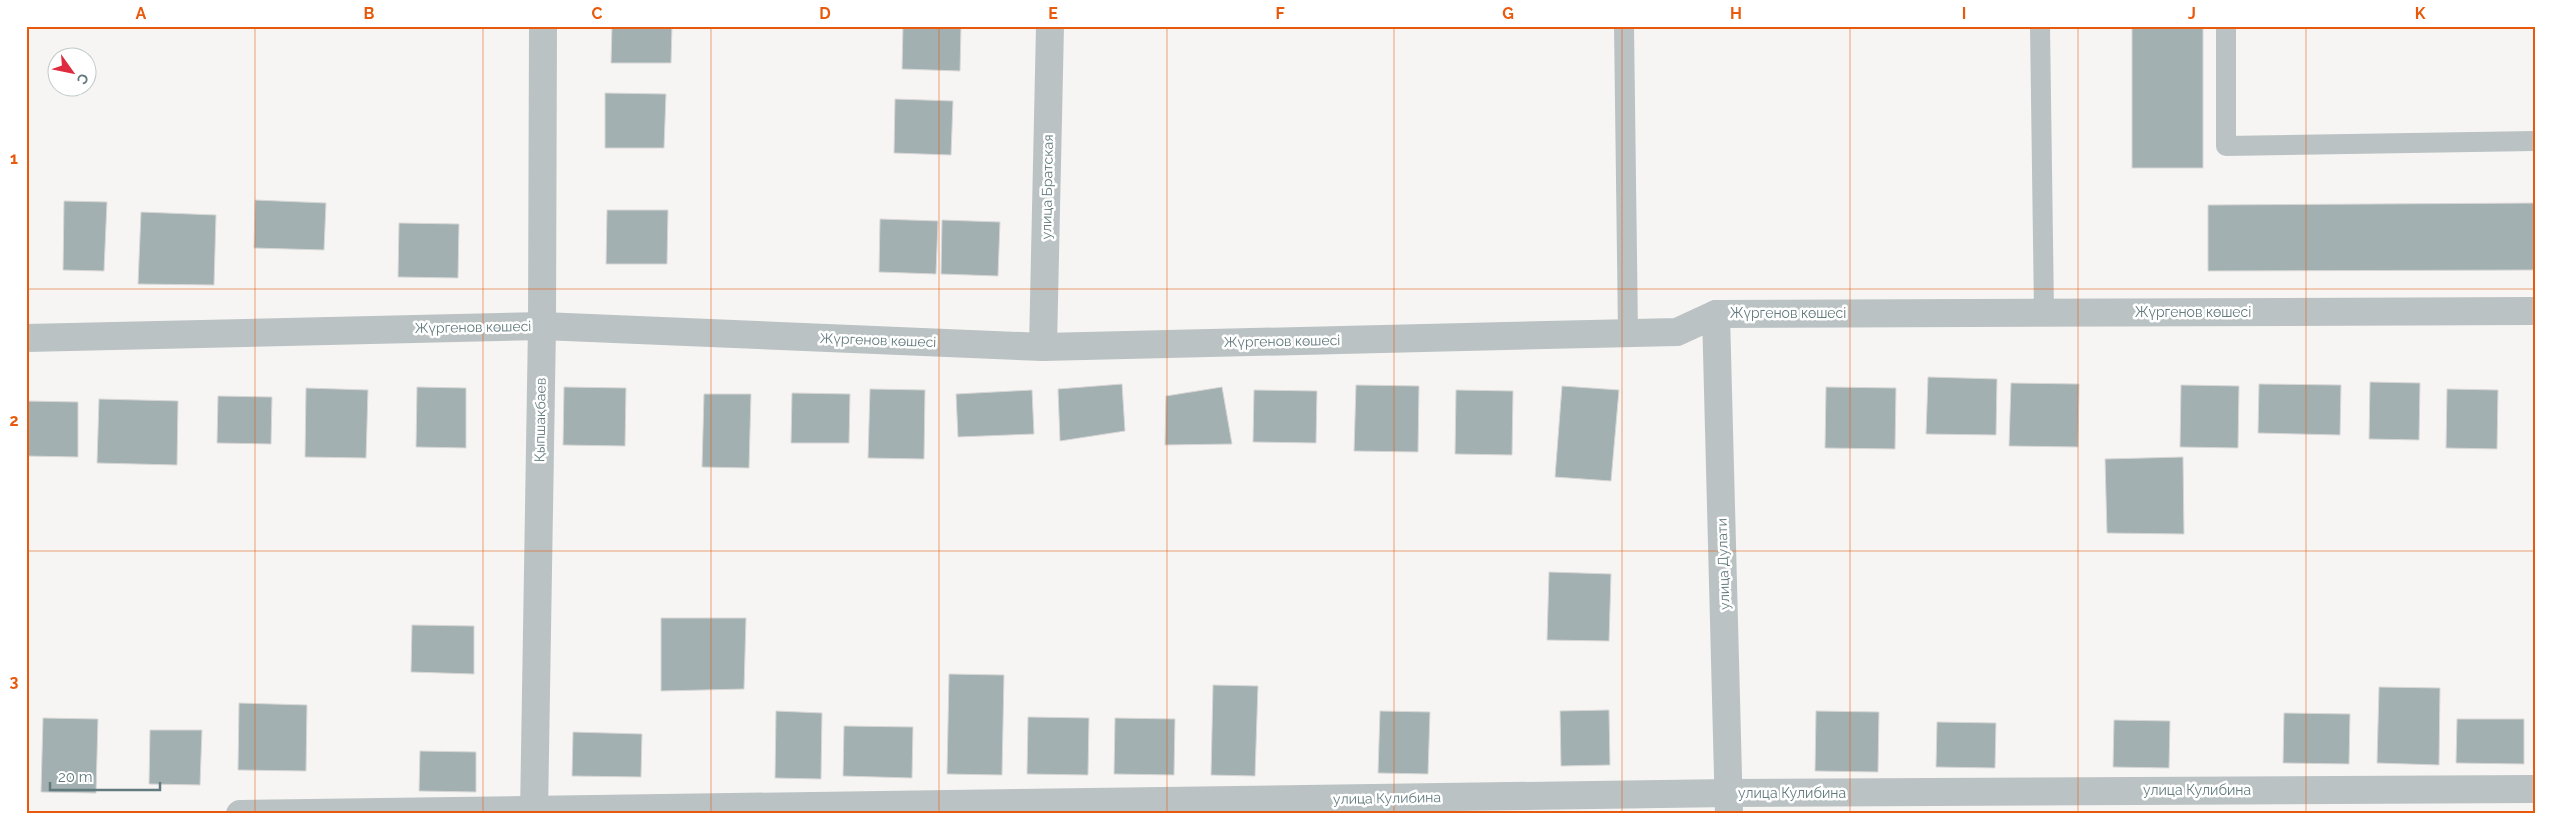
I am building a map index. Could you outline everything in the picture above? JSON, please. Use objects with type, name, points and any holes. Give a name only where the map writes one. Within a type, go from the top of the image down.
[{"type":"street","name":"Қыпшақбаев","points":[[534,812],[542,326],[543,26]]},
{"type":"street","name":"улица Братская","points":[[1043,347],[1050,26]]},
{"type":"street","name":"Жүргенов көшесі","points":[[26,338],[542,326],[1043,347],[1677,332],[1716,314],[2535,311]]},
{"type":"street","name":"улица Дулати","points":[[1716,314],[1730,803]]},
{"type":"street","name":"улица Кулибина","points":[[240,814],[1730,803],[2535,789]]},
{"type":"lane","points":[[1624,26],[1628,333]]},
{"type":"lane","points":[[2040,26],[2044,312]]},
{"type":"lane","points":[[2226,26],[2226,146],[2535,141]]},
{"type":"building","points":[[612,26],[672,26],[671,63],[611,63]]},
{"type":"building","points":[[903,26],[961,26],[960,71],[902,69]]},
{"type":"building","points":[[2132,26],[2203,26],[2203,168],[2132,168]]},
{"type":"building","points":[[605,93],[666,94],[664,148],[605,148]]},
{"type":"building","points":[[895,99],[953,101],[951,155],[894,153]]},
{"type":"building","points":[[255,200],[326,203],[324,250],[254,248]]},
{"type":"building","points":[[64,201],[107,202],[104,271],[63,270]]},
{"type":"building","points":[[2535,203],[2535,270],[2208,271],[2208,205]]},
{"type":"building","points":[[607,210],[668,210],[667,264],[606,264]]},
{"type":"building","points":[[141,212],[216,215],[214,285],[138,284]]},
{"type":"building","points":[[880,219],[938,221],[936,274],[879,272]]},
{"type":"building","points":[[942,220],[1000,222],[998,276],[941,274]]},
{"type":"building","points":[[399,223],[459,224],[458,278],[398,277]]},
{"type":"building","points":[[1928,377],[1997,379],[1996,435],[1926,434]]},
{"type":"building","points":[[2370,382],[2420,383],[2419,440],[2369,439]]},
{"type":"building","points":[[2011,383],[2079,384],[2078,447],[2009,446]]},
{"type":"building","points":[[1122,384],[1125,431],[1060,441],[1058,389]]},
{"type":"building","points":[[2259,384],[2341,385],[2340,435],[2258,433]]},
{"type":"building","points":[[1356,385],[1419,386],[1418,452],[1354,451]]},
{"type":"building","points":[[2181,385],[2239,386],[2238,448],[2180,447]]},
{"type":"building","points":[[1562,386],[1619,390],[1611,481],[1555,477]]},
{"type":"building","points":[[417,387],[466,388],[466,448],[416,447]]},
{"type":"building","points":[[564,387],[626,388],[625,446],[563,445]]},
{"type":"building","points":[[1222,387],[1232,444],[1165,445],[1166,396]]},
{"type":"building","points":[[1826,387],[1896,388],[1895,449],[1825,448]]},
{"type":"building","points":[[306,388],[368,390],[366,458],[305,457]]},
{"type":"building","points":[[870,389],[925,390],[924,459],[868,458]]},
{"type":"building","points":[[2447,389],[2498,390],[2497,449],[2446,448]]},
{"type":"building","points":[[1032,390],[1034,434],[958,437],[956,394]]},
{"type":"building","points":[[1254,390],[1317,391],[1316,443],[1253,442]]},
{"type":"building","points":[[1456,390],[1513,391],[1512,455],[1455,454]]},
{"type":"building","points":[[792,393],[850,394],[849,443],[791,443]]},
{"type":"building","points":[[704,394],[751,394],[749,468],[702,467]]},
{"type":"building","points":[[218,396],[272,397],[271,444],[217,443]]},
{"type":"building","points":[[99,399],[178,401],[177,465],[97,463]]},
{"type":"building","points":[[26,401],[78,402],[78,457],[26,456]]},
{"type":"building","points":[[2183,457],[2184,534],[2107,533],[2105,459]]},
{"type":"building","points":[[1549,572],[1611,574],[1609,641],[1547,640]]},
{"type":"building","points":[[661,618],[746,618],[744,689],[661,691]]},
{"type":"building","points":[[412,625],[474,626],[474,674],[411,672]]},
{"type":"building","points":[[949,674],[1004,675],[1002,775],[947,774]]},
{"type":"building","points":[[1213,685],[1258,686],[1255,776],[1211,775]]},
{"type":"building","points":[[2379,687],[2440,688],[2439,765],[2377,763]]},
{"type":"building","points":[[239,703],[307,705],[306,771],[238,770]]},
{"type":"building","points":[[1609,710],[1610,765],[1561,766],[1560,711]]},
{"type":"building","points":[[776,711],[822,713],[821,779],[775,778]]},
{"type":"building","points":[[1380,711],[1430,712],[1428,774],[1378,773]]},
{"type":"building","points":[[1816,711],[1879,712],[1878,772],[1815,771]]},
{"type":"building","points":[[2284,713],[2350,714],[2349,764],[2283,763]]},
{"type":"building","points":[[1028,717],[1089,718],[1088,775],[1027,774]]},
{"type":"building","points":[[43,718],[98,719],[96,793],[41,792]]},
{"type":"building","points":[[1115,718],[1175,719],[1174,775],[1114,774]]},
{"type":"building","points":[[2457,719],[2524,719],[2524,764],[2456,763]]},
{"type":"building","points":[[2114,720],[2170,721],[2169,768],[2113,767]]},
{"type":"building","points":[[1937,722],[1996,723],[1995,768],[1936,767]]},
{"type":"building","points":[[844,726],[913,727],[912,778],[843,776]]},
{"type":"building","points":[[150,730],[202,730],[200,785],[149,784]]},
{"type":"building","points":[[573,732],[642,734],[641,777],[572,776]]},
{"type":"building","points":[[420,751],[476,752],[476,792],[419,791]]}]
